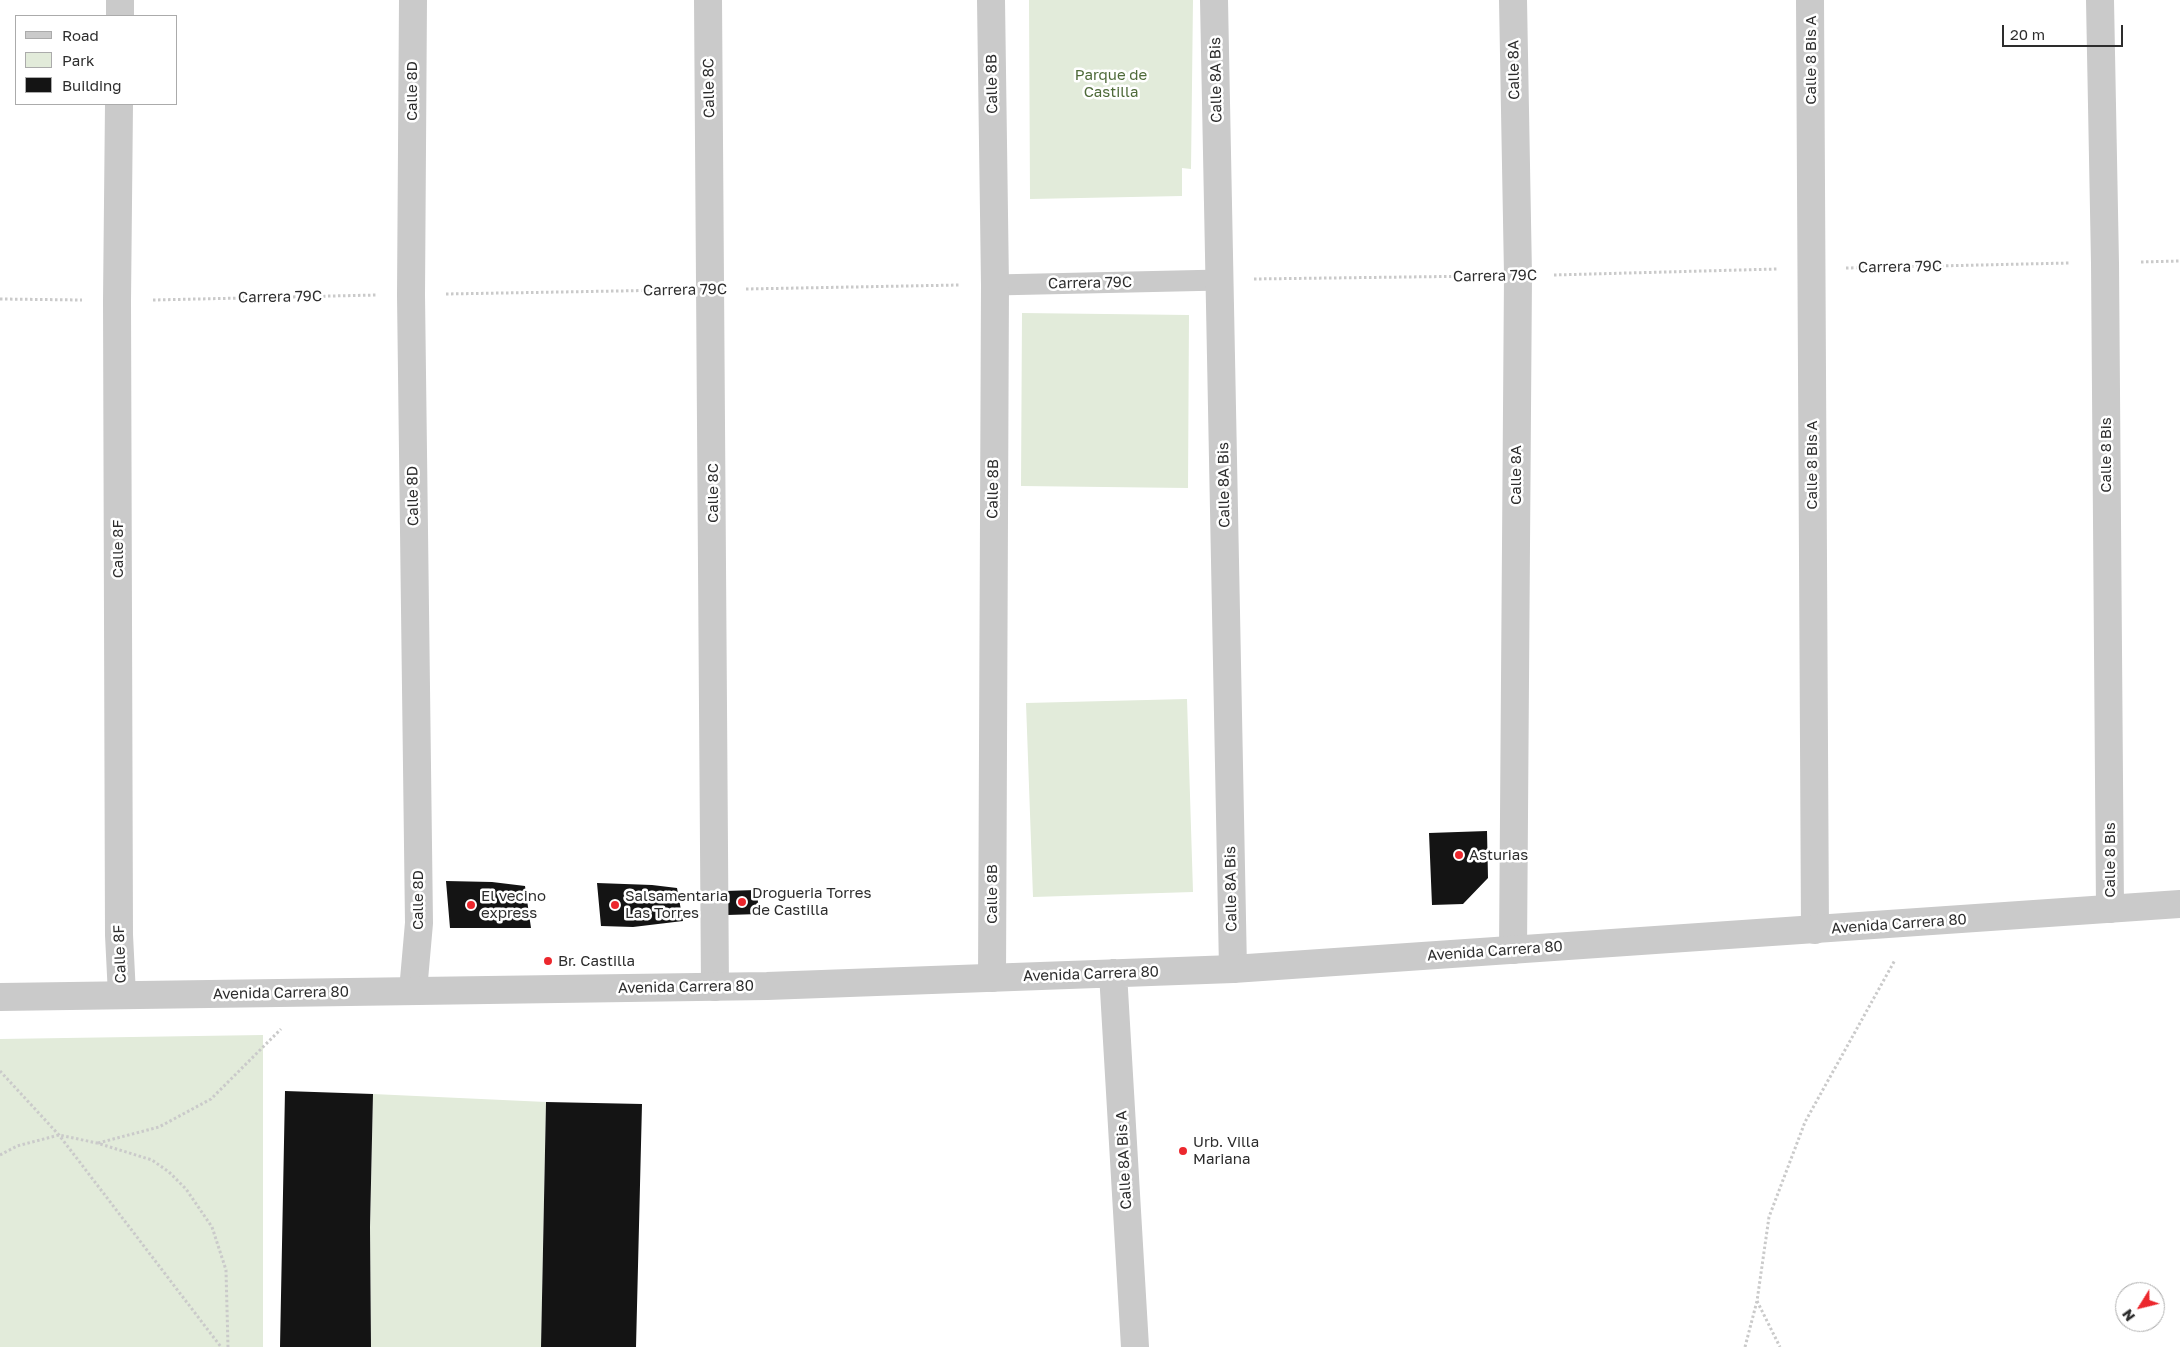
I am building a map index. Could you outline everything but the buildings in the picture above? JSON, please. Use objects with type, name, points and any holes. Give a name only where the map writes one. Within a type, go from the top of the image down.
[{"type":"street","points":[[120,0],[120,15]]},
{"type":"street","name":"Calle 8D","points":[[413,0],[411,295],[419,924],[413,991]]},
{"type":"street","name":"Calle 8C","points":[[708,0],[712,290],[715,987]]},
{"type":"street","name":"Calle 8B","points":[[991,0],[995,285],[992,978]]},
{"type":"street","name":"Calle 8A Bis","points":[[1214,0],[1233,969]]},
{"type":"street","name":"Calle 8A","points":[[1513,0],[1518,275],[1513,950]]},
{"type":"street","name":"Calle 8 Bis A","points":[[1810,0],[1815,930]]},
{"type":"street","name":"Calle 8 Bis","points":[[2100,0],[2105,262],[2110,909]]},
{"type":"street","name":"Calle 8F","points":[[119,105],[117,300],[119,936],[122,995]]},
{"type":"street","name":"Avenida Carrera 80","points":[[0,996],[715,987],[1233,969],[2180,904]]},
{"type":"street","name":"Calle 8A Bis A","points":[[1113,973],[1135,1347]]},
{"type":"lane","name":"Carrera 79C","points":[[995,285],[1220,280]]},
{"type":"path","name":"Carrera 79C","points":[[1220,280],[2180,261]]},
{"type":"path","name":"Carrera 79C","points":[[0,299],[117,300],[995,285]]},
{"type":"path","points":[[1745,1347],[1756,1301],[1769,1217],[1805,1122],[1916,922]]},
{"type":"path","points":[[97,1143],[159,1127],[210,1098],[319,992]]},
{"type":"path","points":[[0,1071],[58,1135],[221,1347]]},
{"type":"path","points":[[0,1155],[17,1146],[58,1135],[97,1143],[152,1160],[169,1172],[186,1190],[212,1227],[226,1270],[228,1347]]},
{"type":"path","points":[[1756,1301],[1780,1347]]},
{"type":"green space","name":"Parque de Castilla","points":[[1029,0],[1193,0],[1191,169],[1182,168],[1182,196],[1030,199]]},
{"type":"green space","points":[[1022,313],[1189,315],[1188,488],[1021,486]]},
{"type":"green space","points":[[1187,699],[1193,892],[1033,897],[1026,703]]},
{"type":"green space","points":[[263,1035],[263,1347],[0,1347],[0,1039]]},
{"type":"green space","points":[[373,1094],[546,1102],[541,1347],[371,1347],[370,1227]]},
{"type":"place","name":"Asturias","points":[[1459,855]]},
{"type":"place","name":"Drogueria Torres de Castilla","points":[[742,902]]},
{"type":"place","name":"El vecino express","points":[[471,905]]},
{"type":"place","name":"Salsamentaria Las Torres","points":[[615,905]]},
{"type":"place","name":"Br. Castilla","points":[[548,961]]},
{"type":"place","name":"Urb. Villa Mariana","points":[[1183,1151]]}]
